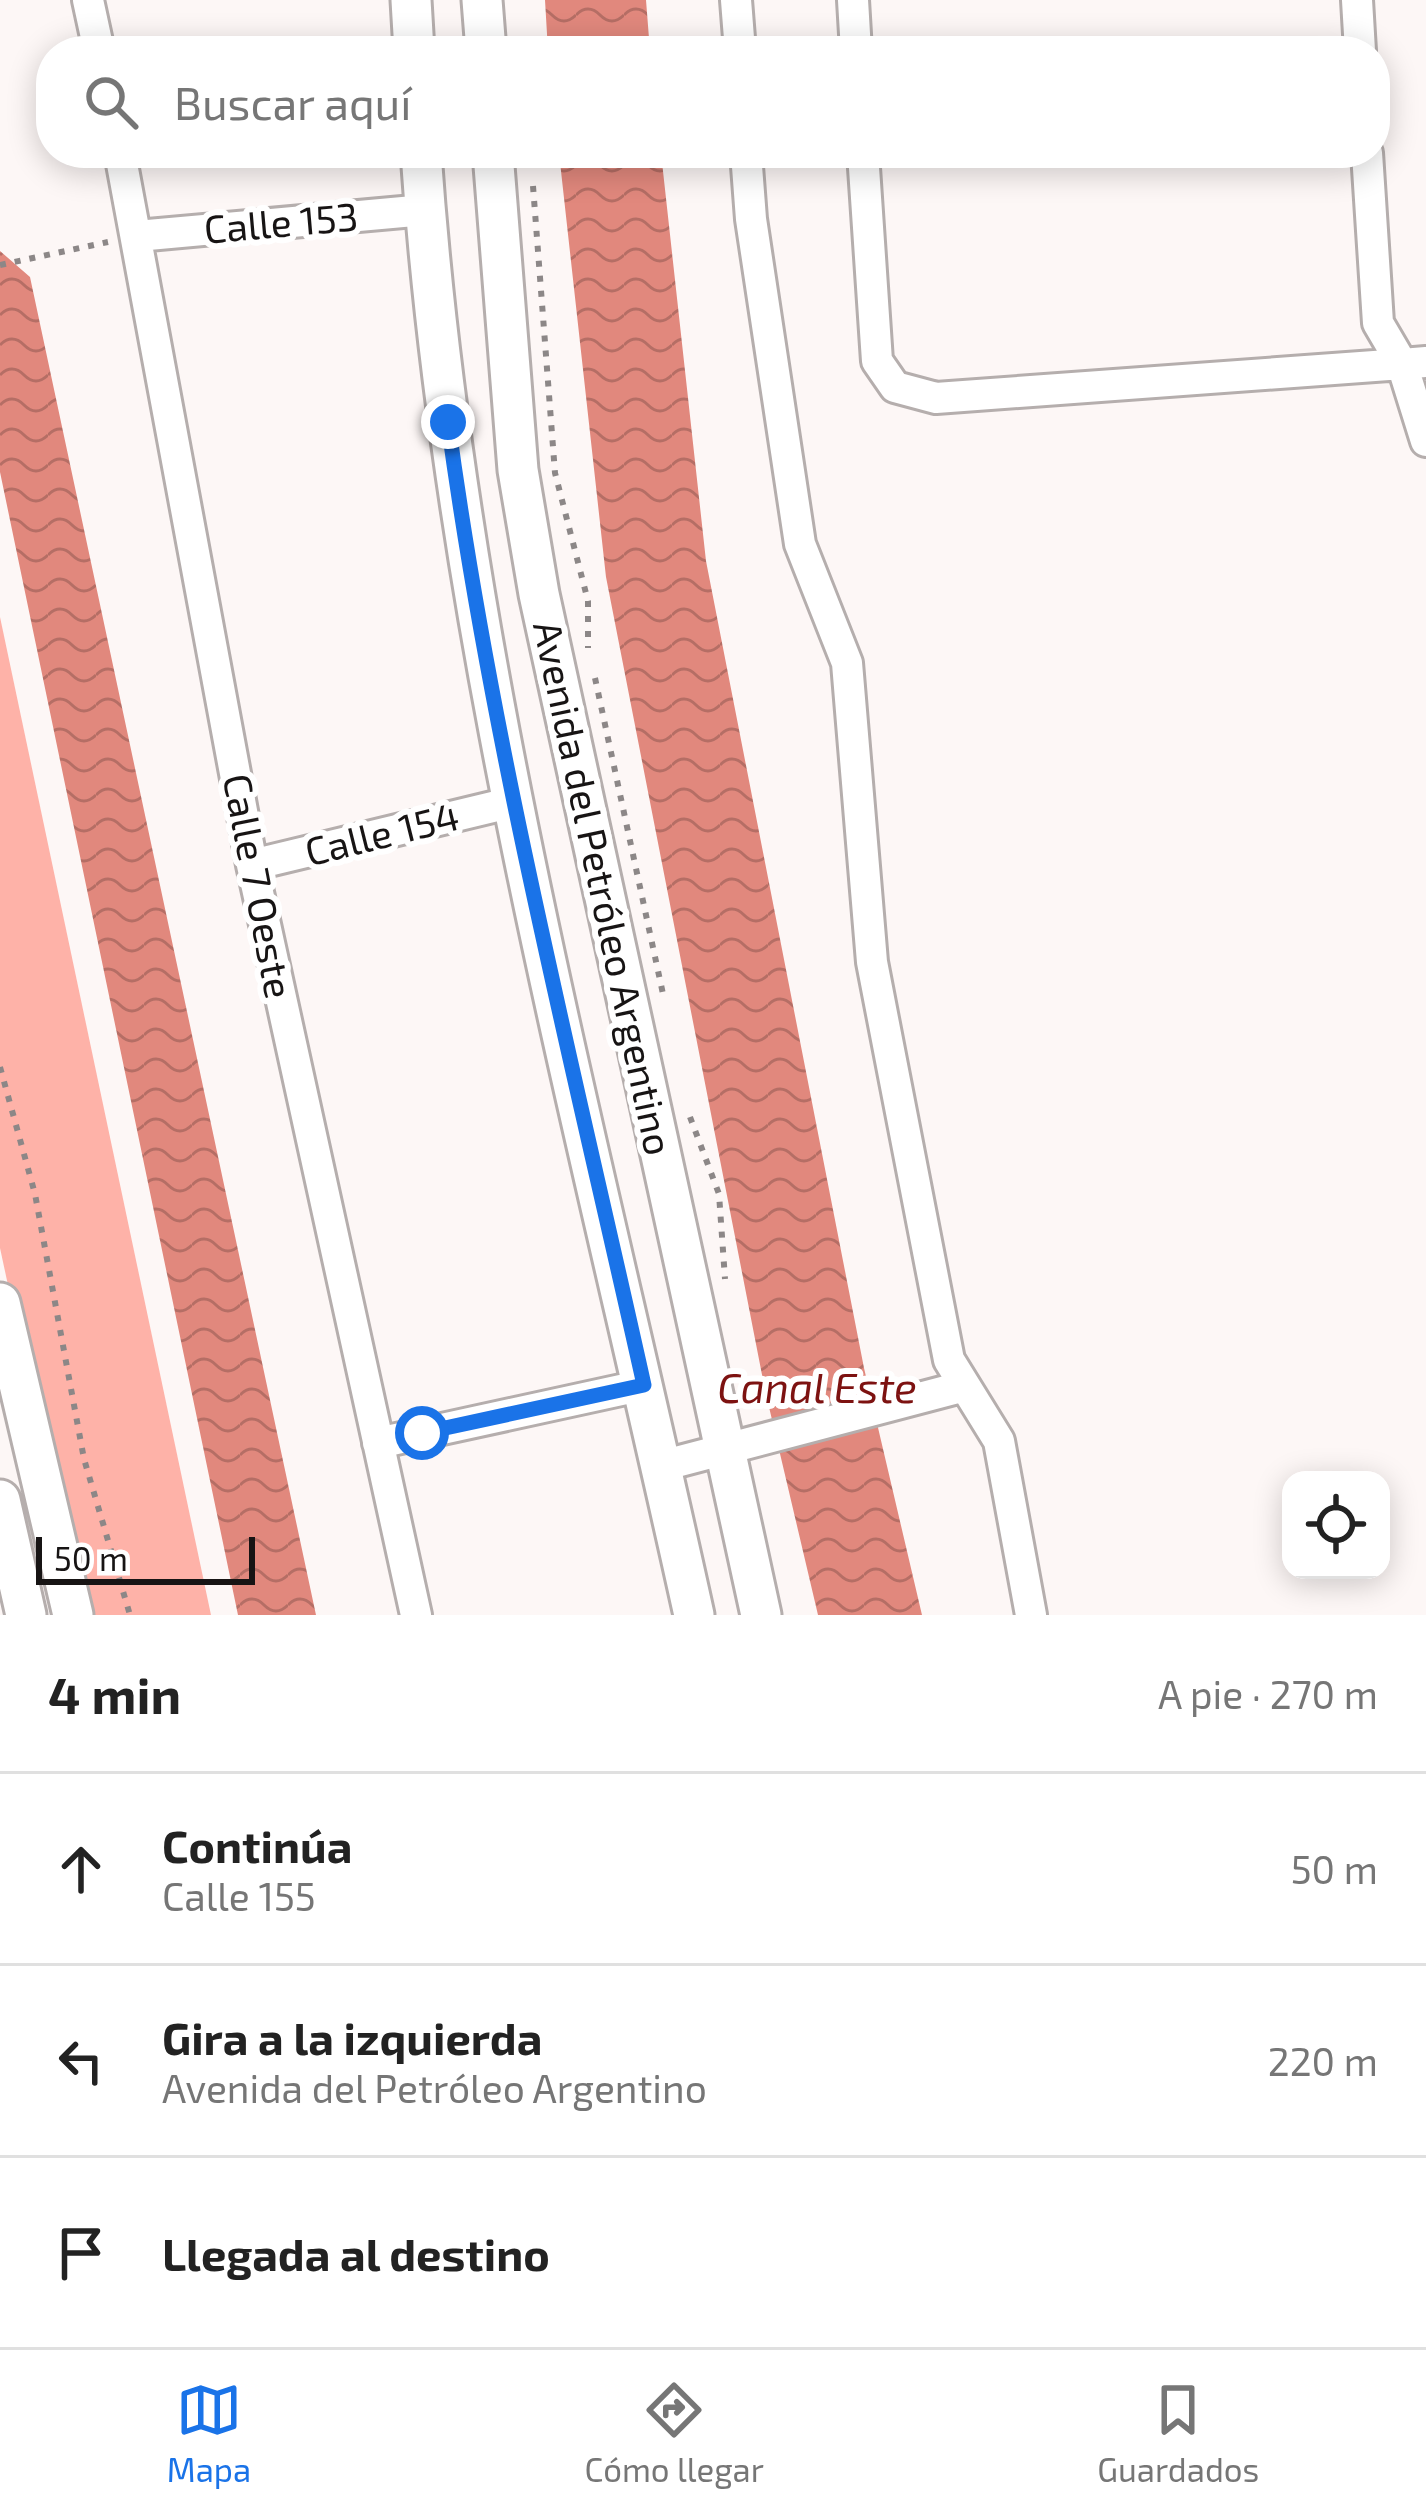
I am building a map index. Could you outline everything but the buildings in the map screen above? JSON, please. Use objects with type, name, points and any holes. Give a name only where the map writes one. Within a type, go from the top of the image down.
[{"type":"main road","points":[[411,0],[414,36]]},
{"type":"main road","points":[[482,0],[484,36]]},
{"type":"main road","name":"Avenida del Petróleo Argentino","points":[[423,168],[470,582],[513,802],[694,1615]]},
{"type":"main road","name":"Avenida del Petróleo Argentino","points":[[494,168],[518,470],[539,594],[742,1442],[761,1615]]},
{"type":"main road","points":[[0,1303],[71,1602]]},
{"type":"main road","points":[[0,1500],[16,1609]]},
{"type":"street","points":[[88,0],[96,36]]},
{"type":"street","points":[[736,0],[739,36]]},
{"type":"street","points":[[853,0],[855,36]]},
{"type":"street","points":[[1357,0],[1359,36]]},
{"type":"street","name":"Calle 7 Oeste","points":[[123,168],[252,865],[416,1615]]},
{"type":"street","points":[[747,168],[800,544],[848,663],[872,962],[949,1360],[999,1441],[1031,1615]]},
{"type":"street","points":[[864,168],[878,362],[895,387],[915,396],[1414,363]]},
{"type":"street","points":[[1368,168],[1378,323],[1414,363],[1426,441]]},
{"type":"street","name":"Calle 153","points":[[137,236],[425,210]]},
{"type":"street","name":"Calle 154","points":[[252,865],[513,802]]},
{"type":"street","points":[[378,1443],[644,1385]]},
{"type":"street","points":[[662,1466],[965,1386]]},
{"type":"street","points":[[16,1609],[71,1602]]},
{"type":"path","points":[[531,173],[555,473],[588,601],[587,645],[657,946],[665,1007]]},
{"type":"path","points":[[0,266],[137,236]]},
{"type":"path","points":[[0,1066],[35,1194],[84,1459],[130,1615]]},
{"type":"path","points":[[686,1106],[719,1194],[725,1283]]},
{"type":"shaded area","points":[[0,617],[211,1615],[79,1615],[0,1248]]},
{"type":"water","points":[[545,0],[646,0],[649,36],[547,36]]},
{"type":"water","name":"Canal Este","points":[[561,168],[663,168],[706,561],[864,1368],[922,1615],[818,1615],[765,1390],[606,577]]},
{"type":"water","points":[[0,251],[30,277],[316,1615],[238,1615],[0,472]]},
{"type":"route","points":[[422,1433],[644,1385],[513,802],[470,582],[448,422]]}]
